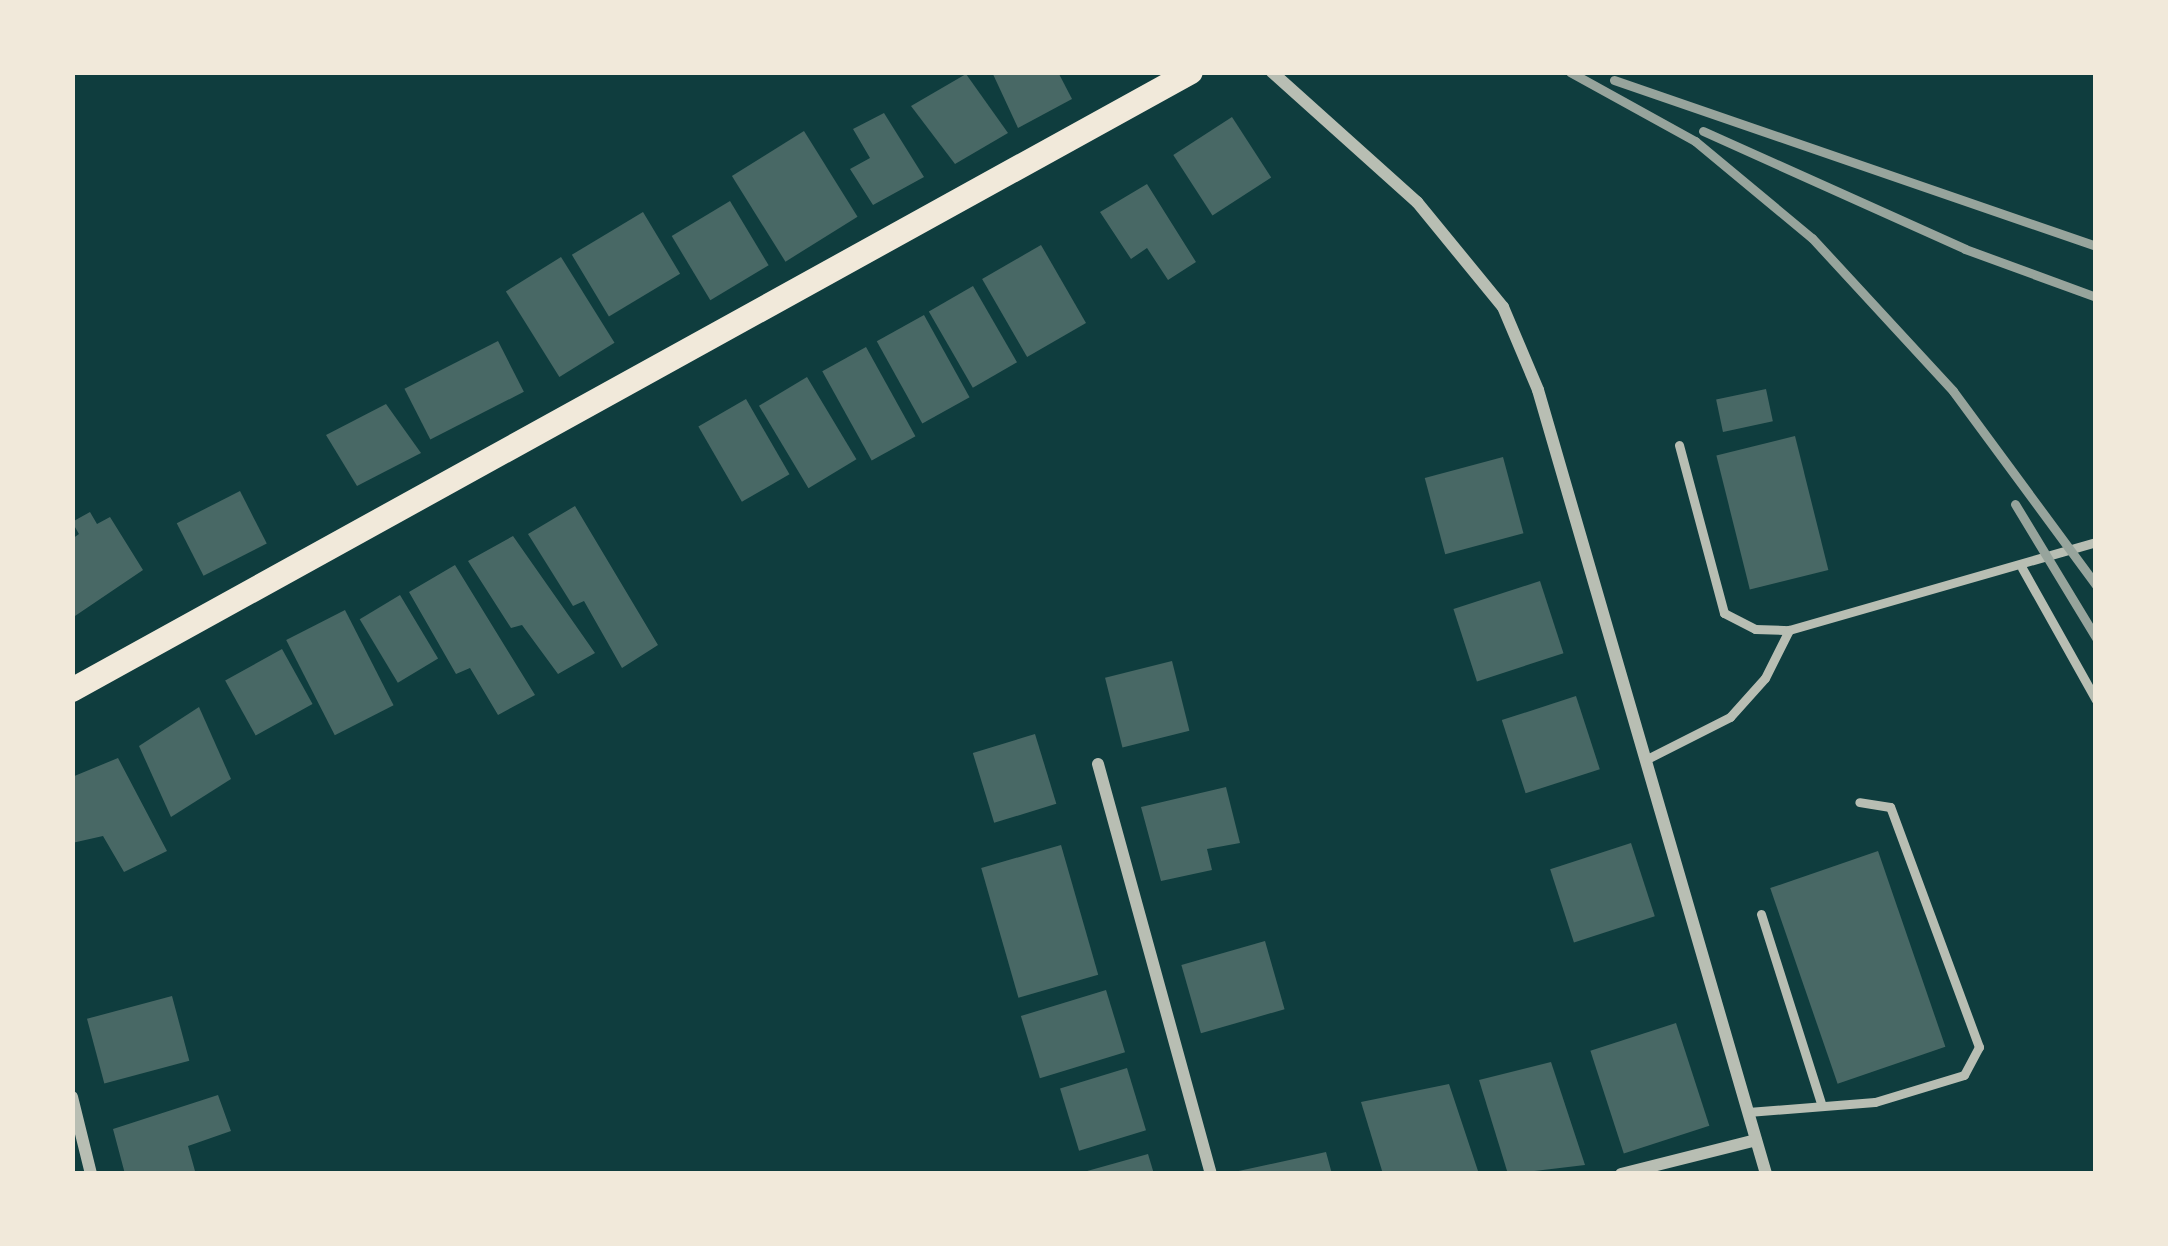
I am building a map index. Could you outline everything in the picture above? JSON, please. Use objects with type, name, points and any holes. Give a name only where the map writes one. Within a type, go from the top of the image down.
[{"type":"main road","points":[[72,690],[1191,72]]},
{"type":"street","points":[[1272,72],[1417,202],[1503,307],[1538,390],[1766,1174]]},
{"type":"street","points":[[1098,764],[1211,1174]]},
{"type":"street","points":[[72,1097],[92,1174]]},
{"type":"street","points":[[1622,1174],[1756,1140]]},
{"type":"lane","points":[[1679,445],[1724,613],[1755,629],[1789,630],[2095,544]]},
{"type":"lane","points":[[2022,568],[2096,700]]},
{"type":"lane","points":[[1647,759],[1730,717],[1765,678],[1789,630]]},
{"type":"lane","points":[[1748,1112],[1875,1102],[1964,1075],[1979,1047],[1890,807],[1859,802]]},
{"type":"lane","points":[[1761,914],[1822,1106]]},
{"type":"building","points":[[992,72],[1058,72],[1072,99],[1018,128]]},
{"type":"building","points":[[966,74],[1008,133],[955,164],[911,106]]},
{"type":"building","points":[[884,113],[924,177],[873,205],[850,169],[870,158],[853,129]]},
{"type":"building","points":[[1232,117],[1271,177],[1213,216],[1173,155]]},
{"type":"building","points":[[804,131],[858,217],[785,262],[732,176]]},
{"type":"building","points":[[1147,184],[1196,262],[1168,280],[1147,248],[1131,259],[1100,212]]},
{"type":"building","points":[[730,201],[769,265],[710,300],[672,236]]},
{"type":"building","points":[[643,212],[680,274],[609,316],[572,255]]},
{"type":"building","points":[[1041,245],[1086,323],[1027,357],[982,279]]},
{"type":"building","points":[[561,257],[615,343],[559,377],[506,291]]},
{"type":"building","points":[[973,286],[1017,362],[973,388],[929,312]]},
{"type":"building","points":[[924,315],[970,397],[922,423],[877,341]]},
{"type":"building","points":[[498,341],[524,392],[430,439],[404,389]]},
{"type":"building","points":[[866,347],[915,436],[872,460],[822,371]]},
{"type":"building","points":[[807,377],[856,459],[808,488],[759,406]]},
{"type":"building","points":[[1766,389],[1773,421],[1723,432],[1716,400]]},
{"type":"building","points":[[746,399],[790,474],[742,502],[698,426]]},
{"type":"building","points":[[386,404],[421,453],[357,486],[326,435]]},
{"type":"building","points":[[1795,436],[1828,570],[1750,589],[1716,456]]},
{"type":"building","points":[[1503,457],[1523,533],[1445,554],[1425,478]]},
{"type":"building","points":[[240,491],[267,544],[204,576],[177,523]]},
{"type":"building","points":[[575,506],[658,645],[622,668],[584,601],[573,606],[528,534]]},
{"type":"building","points":[[90,512],[97,524],[110,517],[143,570],[72,618],[72,539],[79,534],[72,522]]},
{"type":"building","points":[[513,536],[595,653],[558,674],[522,625],[511,628],[468,561]]},
{"type":"building","points":[[455,565],[535,695],[498,715],[470,668],[456,674],[409,592]]},
{"type":"building","points":[[1540,581],[1563,653],[1477,681],[1453,609]]},
{"type":"building","points":[[400,595],[438,658],[398,683],[360,619]]},
{"type":"building","points":[[345,610],[394,705],[335,735],[286,640]]},
{"type":"building","points":[[282,649],[313,704],[256,736],[225,681]]},
{"type":"building","points":[[1172,661],[1189,731],[1122,748],[1105,678]]},
{"type":"building","points":[[1576,696],[1600,769],[1526,793],[1502,720]]},
{"type":"building","points":[[199,707],[231,779],[171,817],[139,746]]},
{"type":"building","points":[[1035,734],[1056,804],[994,823],[973,753]]},
{"type":"building","points":[[118,758],[167,851],[124,872],[103,836],[72,843],[72,777]]},
{"type":"building","points":[[1226,787],[1240,843],[1207,849],[1212,870],[1161,881],[1141,807]]},
{"type":"building","points":[[1631,843],[1655,916],[1574,942],[1550,869]]},
{"type":"building","points":[[1061,845],[1098,975],[1018,998],[981,868]]},
{"type":"building","points":[[1878,851],[1945,1047],[1838,1084],[1770,888]]},
{"type":"building","points":[[1265,941],[1285,1009],[1201,1033],[1181,965]]},
{"type":"building","points":[[1106,990],[1125,1052],[1040,1078],[1021,1016]]},
{"type":"building","points":[[172,996],[189,1061],[104,1083],[87,1019]]},
{"type":"building","points":[[1676,1023],[1709,1126],[1624,1154],[1590,1051]]},
{"type":"building","points":[[1551,1062],[1585,1165],[1508,1174],[1479,1080]]},
{"type":"building","points":[[1127,1068],[1146,1130],[1079,1151],[1060,1088]]},
{"type":"building","points":[[1449,1084],[1479,1174],[1383,1174],[1361,1102]]},
{"type":"building","points":[[218,1095],[231,1131],[188,1146],[195,1171],[125,1174],[113,1129]]},
{"type":"building","points":[[1326,1152],[1332,1174],[1234,1174],[1234,1172]]},
{"type":"building","points":[[1148,1154],[1154,1174],[1080,1174],[1080,1173]]},
{"type":"railway","points":[[1570,72],[1695,141],[1812,238],[1953,391],[2096,585]]},
{"type":"railway","points":[[1614,80],[2096,246]]},
{"type":"railway","points":[[1703,131],[1965,249],[2096,297]]},
{"type":"railway","points":[[2015,504],[2096,638]]}]
